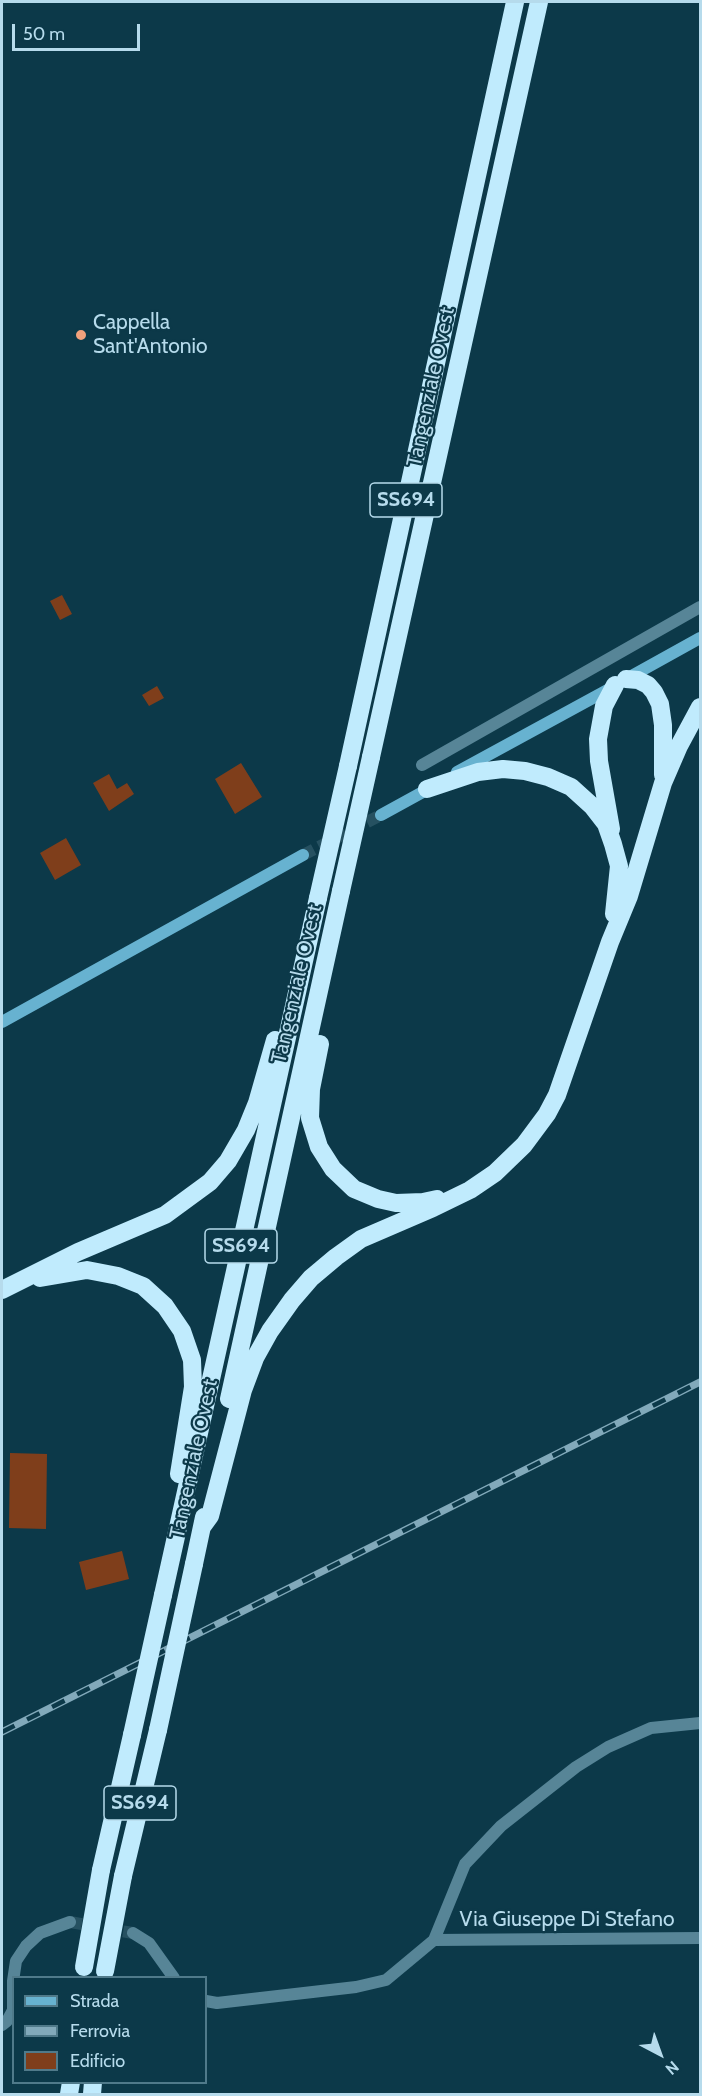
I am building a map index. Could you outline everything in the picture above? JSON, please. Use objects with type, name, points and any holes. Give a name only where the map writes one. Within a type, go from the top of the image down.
[{"type":"highway","name":"Tangenziale Ovest","points":[[84,1972],[101,1870],[348,766],[515,2]]},
{"type":"highway","name":"Tangenziale Ovest","points":[[105,1974],[123,1876],[158,1730],[341,891],[539,2]]},
{"type":"highway","points":[[613,844],[599,761],[598,739],[604,706],[621,682],[638,680],[648,685],[660,704],[663,725],[663,783]]},
{"type":"highway","points":[[202,1527],[210,1516],[243,1390],[255,1358],[270,1331],[292,1300],[311,1278],[362,1239],[470,1190],[509,1161],[547,1114],[557,1095],[628,896],[663,783],[679,746],[700,707]]},
{"type":"highway","points":[[427,789],[478,772],[503,769],[525,771],[548,777],[571,787],[592,806],[606,824],[619,866],[610,942]]},
{"type":"highway","points":[[341,891],[344,922],[311,1089],[310,1118],[319,1147],[333,1169],[354,1189],[378,1199],[396,1203],[423,1202],[470,1190]]},
{"type":"highway","points":[[10,1286],[78,1252],[165,1215],[189,1199],[216,1175],[228,1161],[254,1112],[295,967],[305,956]]},
{"type":"highway","points":[[10,1286],[87,1270],[118,1276],[143,1287],[165,1306],[182,1331],[192,1360],[193,1387],[167,1547],[170,1569]]},
{"type":"street","points":[[422,765],[700,608]]},
{"type":"street","points":[[381,815],[700,638]]},
{"type":"street","points":[[2,1022],[303,855]]},
{"type":"street","points":[[207,2001],[217,2003],[356,1987],[386,1980],[434,1940],[465,1864],[501,1826],[576,1767],[608,1747],[651,1728],[700,1723]]},
{"type":"street","points":[[14,1976],[16,1961],[26,1946],[40,1933],[70,1922]]},
{"type":"street","points":[[133,1933],[149,1943],[173,1976]]},
{"type":"street","name":"Via Giuseppe Di Stefano","points":[[434,1940],[700,1938]]},
{"type":"street","points":[[2,2025],[12,2012]]},
{"type":"building","points":[[62,595],[72,614],[60,620],[50,601]]},
{"type":"building","points":[[157,686],[164,698],[149,706],[142,695]]},
{"type":"building","points":[[241,763],[262,797],[235,814],[215,779]]},
{"type":"building","points":[[109,774],[117,789],[127,783],[134,794],[109,811],[93,783]]},
{"type":"building","points":[[66,838],[81,865],[55,880],[40,853]]},
{"type":"building","points":[[10,1453],[47,1454],[46,1529],[9,1528]]},
{"type":"building","points":[[122,1551],[129,1579],[86,1590],[79,1562]]},
{"type":"tunnel","points":[[303,855],[381,815]]},
{"type":"tunnel","points":[[70,1922],[133,1933]]},
{"type":"railway","points":[[2,1732],[700,1382]]},
{"type":"place","name":"Cappella Sant'Antonio","points":[[81,335]]}]
